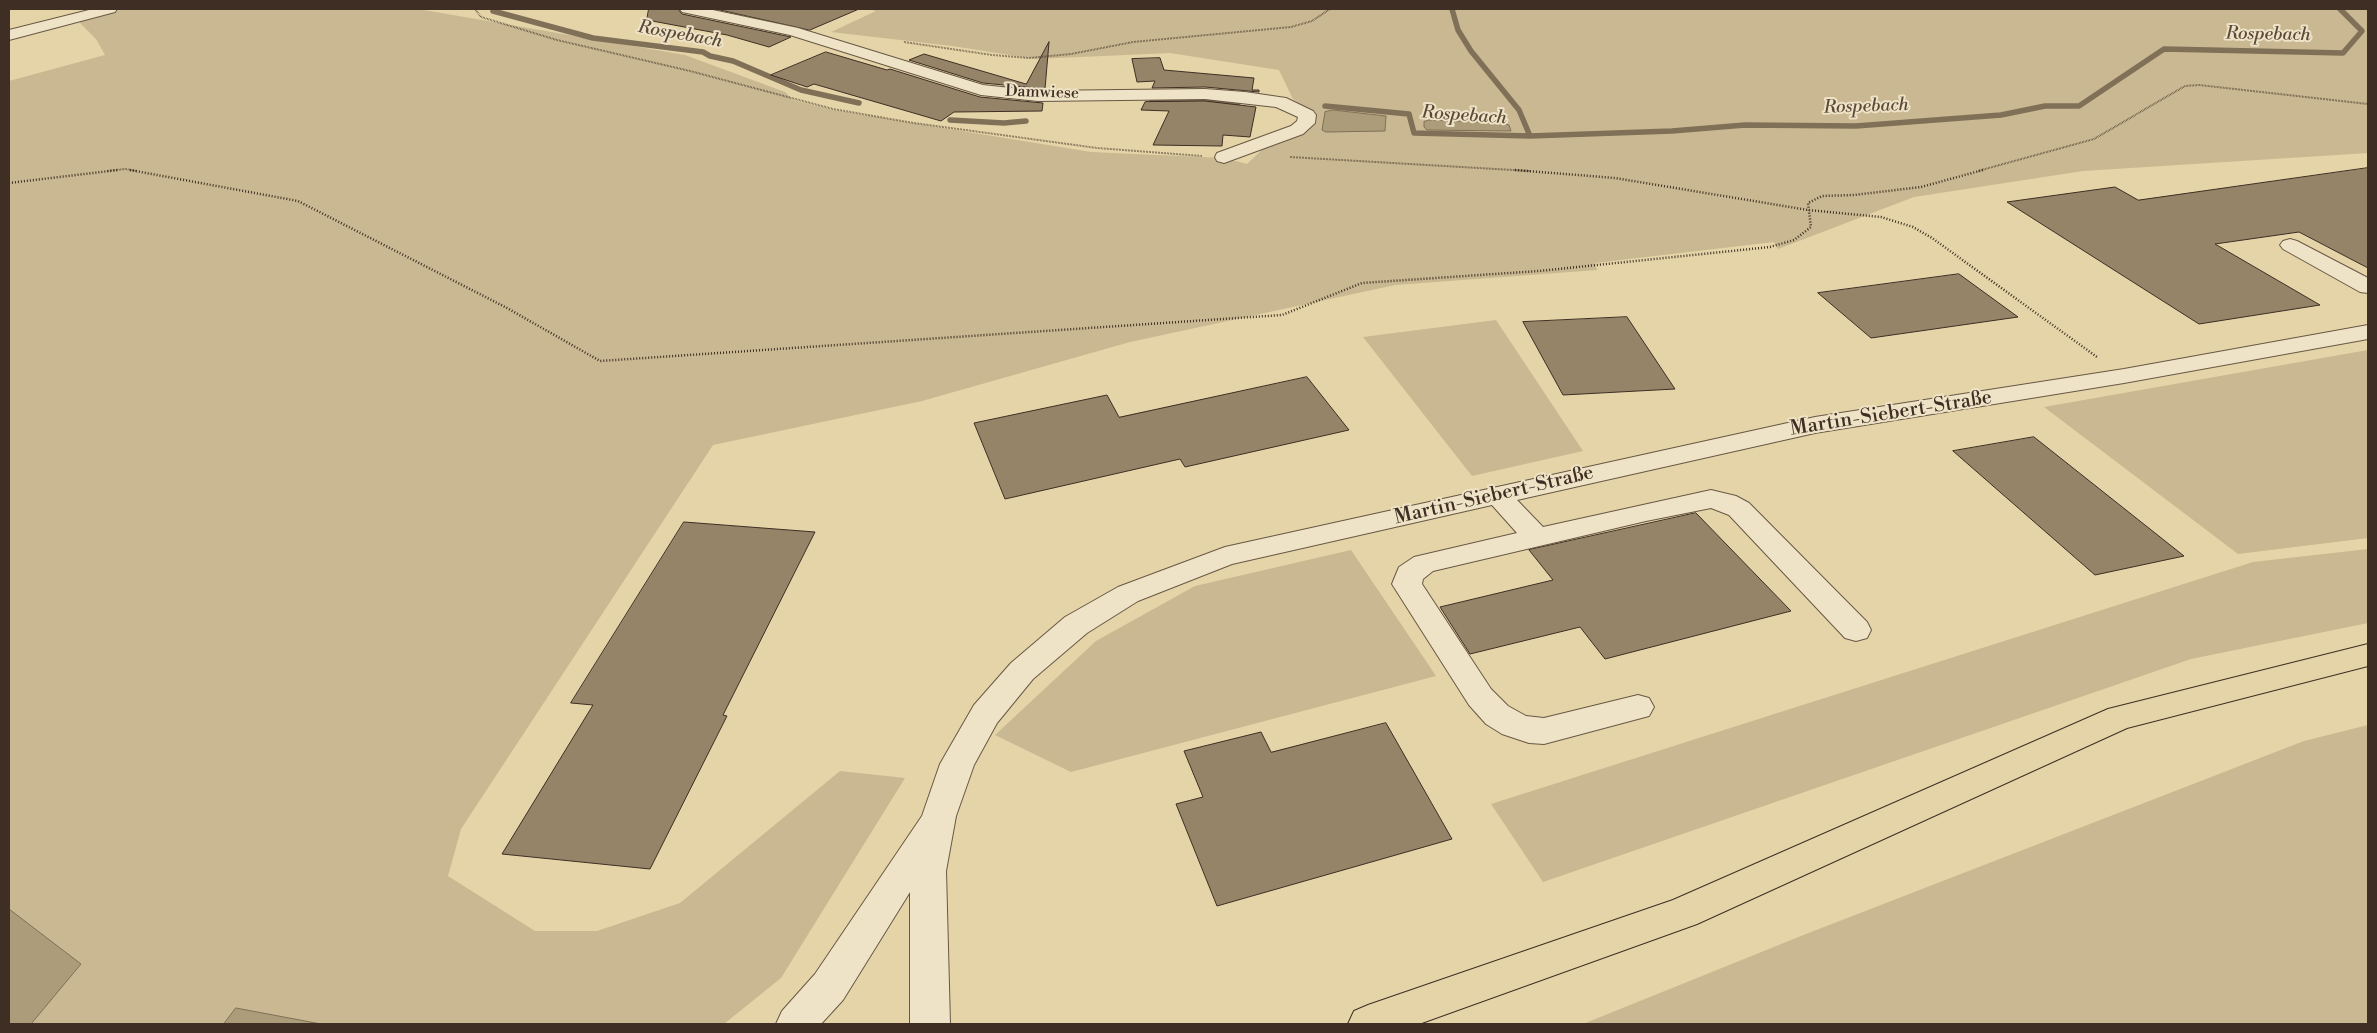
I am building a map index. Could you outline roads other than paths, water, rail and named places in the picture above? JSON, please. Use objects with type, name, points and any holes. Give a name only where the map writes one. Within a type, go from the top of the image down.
[{"type":"main road","points":[[1368,1024],[1684,913],[2119,718],[2368,655]]},
{"type":"street","points":[[9,35],[110,9]]},
{"type":"street","name":"Damwiese","points":[[691,9],[794,31],[981,90],[1038,96],[1196,94],[1245,97],[1280,102],[1307,115],[1306,122],[1297,130],[1224,157]]},
{"type":"street","points":[[2290,245],[2368,288]]},
{"type":"street","points":[[2347,275],[2368,272]]},
{"type":"street","name":"Martin-Siebert-Straße","points":[[930,1024],[928,871],[939,816],[956,764],[985,714],[1022,671],[1076,625],[1128,594],[1225,556],[1815,425],[2124,376],[2368,332]]},
{"type":"street","points":[[1498,495],[1537,538]]},
{"type":"street","points":[[1638,707],[1544,731],[1529,730],[1514,725],[1497,715],[1480,697],[1407,584],[1410,574],[1424,564],[1711,499],[1726,502],[1739,509],[1856,630]]},
{"type":"street","points":[[796,1024],[829,987],[939,816]]},
{"type":"waterway","points":[[1452,9],[1458,30],[1471,51],[1519,110],[1530,136]]},
{"type":"waterway","name":"Rospebach","points":[[1530,136],[1672,131],[1745,125],[1856,126],[2001,115],[2045,106],[2079,106],[2164,49],[2343,53],[2362,31],[2340,9]]},
{"type":"waterway","name":"Rospebach","points":[[493,11],[593,38],[703,52],[710,56],[733,61],[801,90],[859,103]]},
{"type":"waterway","name":"Rospebach","points":[[1152,101],[1238,103]]},
{"type":"waterway","name":"Rospebach","points":[[1325,106],[1409,114],[1414,133],[1530,136]]},
{"type":"waterway","name":"Rospebach","points":[[950,120],[1004,123],[1026,121]]}]
